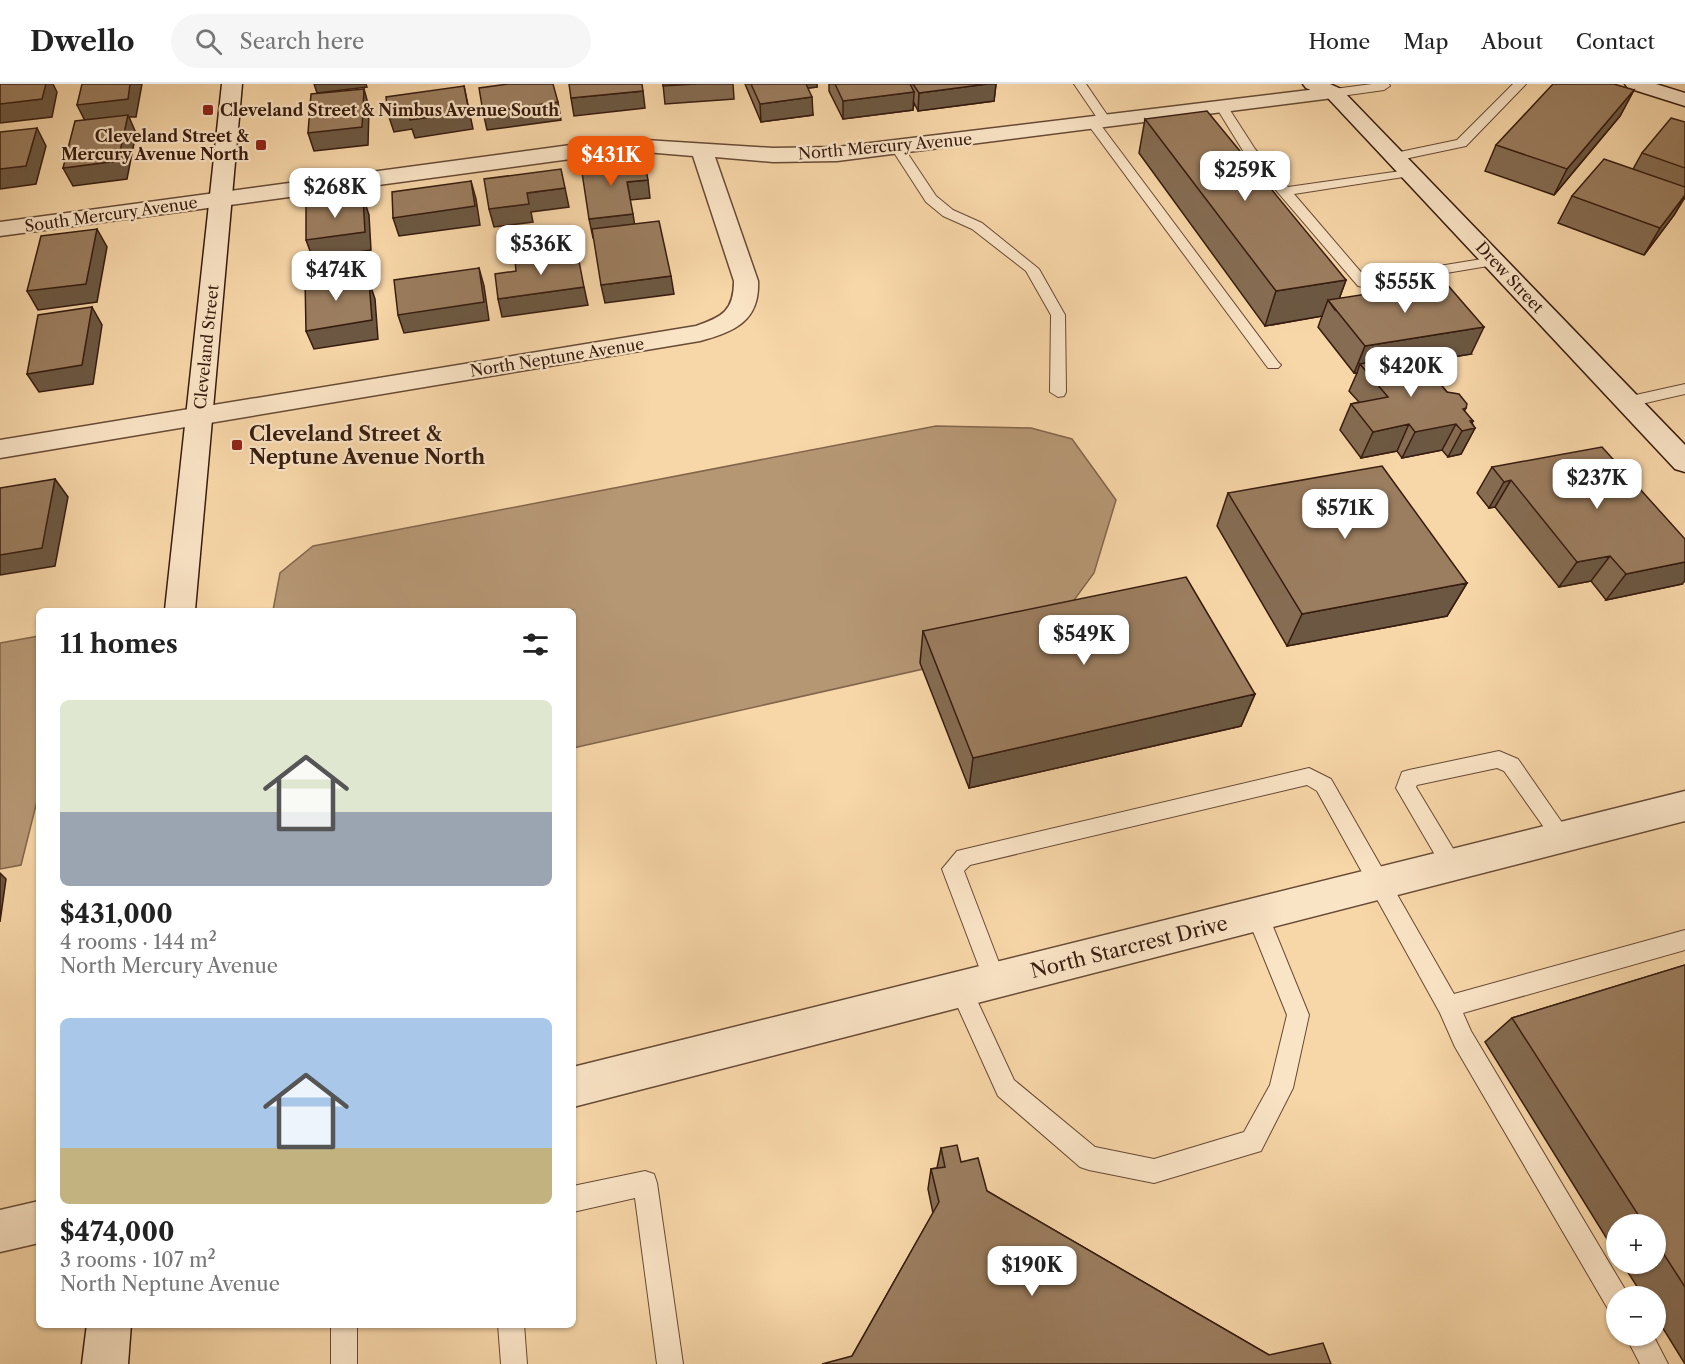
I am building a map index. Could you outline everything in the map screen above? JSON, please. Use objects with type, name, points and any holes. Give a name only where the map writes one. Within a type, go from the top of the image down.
[{"type":"street","name":"Cleveland Street","points":[[180,608],[232,84]]},
{"type":"street","name":"Drew Street","points":[[1313,84],[1333,88],[1402,165],[1685,462]]},
{"type":"street","points":[[1635,84],[1685,100]]},
{"type":"street","name":"North Mercury Avenue","points":[[221,199],[600,148],[645,146],[773,155],[837,154],[1222,107],[1333,88]]},
{"type":"street","name":"North Neptune Avenue","points":[[0,449],[700,333],[726,324],[742,310],[748,297],[746,281],[702,151]]},
{"type":"street","name":"South Mercury Avenue","points":[[0,229],[221,199]]},
{"type":"street","name":"North Starcrest Drive","points":[[576,1086],[1685,806]]},
{"type":"street","points":[[0,1231],[36,1223]]},
{"type":"street","points":[[105,1364],[109,1328]]},
{"type":"lane","points":[[1080,84],[1099,122],[1273,365]]},
{"type":"lane","points":[[1333,88],[1384,86],[1382,84]]},
{"type":"lane","points":[[1285,191],[1402,165],[1461,143],[1520,84]]},
{"type":"lane","points":[[1222,107],[1250,151],[1363,283],[1494,261]]},
{"type":"lane","points":[[897,148],[931,199],[948,213],[976,226],[1032,269],[1058,315],[1058,392]]},
{"type":"lane","points":[[1628,402],[1685,389]]},
{"type":"lane","points":[[1452,865],[1406,788],[1409,778],[1499,759],[1511,765],[1562,837]]},
{"type":"lane","points":[[1257,914],[1298,1015],[1281,1088],[1252,1142],[1154,1171],[1089,1158],[1006,1088],[978,985],[953,869],[964,857],[1309,776],[1324,785],[1449,1006],[1463,1039],[1609,1286]]},
{"type":"lane","points":[[1449,1006],[1685,940]]},
{"type":"lane","points":[[576,1198],[645,1183],[670,1364]]},
{"type":"lane","points":[[344,1328],[344,1364]]},
{"type":"lane","points":[[511,1328],[514,1364]]},
{"type":"lane","points":[[1644,1346],[1655,1364]]},
{"type":"shaded area","points":[[936,426],[1031,428],[1072,439],[1116,500],[1094,573],[1043,642],[576,747],[576,608],[273,608],[280,573],[313,546]]},
{"type":"shaded area","points":[[36,637],[36,805],[21,865],[0,869],[0,643]]},
{"type":"building","points":[[0,84],[46,84],[42,99],[0,104]]},
{"type":"building","points":[[82,84],[130,84],[128,99],[77,105]]},
{"type":"building","points":[[508,84],[553,84],[558,102],[483,112],[479,88]]},
{"type":"building","points":[[569,84],[642,84],[643,91],[571,98]]},
{"type":"building","points":[[663,84],[696,84],[663,86]]},
{"type":"building","points":[[751,84],[806,84],[812,97],[760,104]]},
{"type":"building","points":[[835,84],[910,84],[914,92],[843,101]]},
{"type":"building","points":[[913,84],[987,84],[919,93]]},
{"type":"building","points":[[1553,84],[1614,84],[1634,90],[1567,169],[1496,145]]},
{"type":"building","points":[[464,86],[469,112],[410,120],[408,111],[388,114],[386,97]]},
{"type":"building","points":[[364,89],[362,127],[308,133],[311,94]]},
{"type":"building","points":[[1207,111],[1346,280],[1276,291],[1145,119]]},
{"type":"building","points":[[128,115],[118,161],[63,168],[75,121]]},
{"type":"building","points":[[1671,118],[1685,122],[1685,168],[1642,153]]},
{"type":"building","points":[[37,128],[26,166],[0,169],[0,132]]},
{"type":"building","points":[[644,159],[648,180],[627,182],[633,214],[589,219],[581,166]]},
{"type":"building","points":[[1604,159],[1685,187],[1685,195],[1660,228],[1572,196]]},
{"type":"building","points":[[561,169],[565,188],[527,193],[529,204],[489,209],[484,179]]},
{"type":"building","points":[[471,181],[475,206],[393,218],[392,192]]},
{"type":"building","points":[[363,197],[365,232],[306,240],[306,205]]},
{"type":"building","points":[[659,221],[671,276],[601,285],[592,229]]},
{"type":"building","points":[[97,229],[86,284],[27,291],[41,236]]},
{"type":"building","points":[[577,251],[584,287],[498,299],[495,274],[516,271],[515,260]]},
{"type":"building","points":[[479,268],[484,302],[398,315],[394,280]]},
{"type":"building","points":[[347,272],[348,284],[369,281],[372,320],[306,331],[305,278]]},
{"type":"building","points":[[1445,282],[1484,327],[1365,346],[1328,300]]},
{"type":"building","points":[[92,307],[82,365],[27,374],[38,315]]},
{"type":"building","points":[[1414,354],[1423,364],[1435,366],[1443,375],[1437,380],[1447,392],[1459,394],[1467,404],[1463,409],[1473,421],[1470,421],[1475,428],[1462,431],[1456,424],[1415,432],[1409,424],[1373,432],[1351,404],[1388,397],[1360,364]]},
{"type":"building","points":[[1602,447],[1685,539],[1685,562],[1626,574],[1610,556],[1577,562],[1511,480],[1504,482],[1492,467]]},
{"type":"building","points":[[1382,466],[1467,583],[1302,614],[1228,493]]},
{"type":"building","points":[[55,479],[42,548],[0,555],[0,488]]},
{"type":"building","points":[[1186,577],[1255,694],[973,758],[923,631]]},
{"type":"building","points":[[1685,965],[1685,1287],[1666,1258],[1666,1214],[1638,1214],[1512,1018]]},
{"type":"building","points":[[957,1145],[961,1162],[978,1158],[987,1191],[1269,1355],[1323,1343],[1331,1364],[822,1364],[852,1356],[939,1202],[931,1169],[945,1167],[941,1148]]},
{"type":"place","name":"Cleveland Street & Nimbus Avenue South","points":[[208,110]]},
{"type":"place","name":"Cleveland Street & Mercury Avenue North","points":[[261,145]]},
{"type":"place","name":"Cleveland Street & Neptune Avenue North","points":[[237,445]]}]
